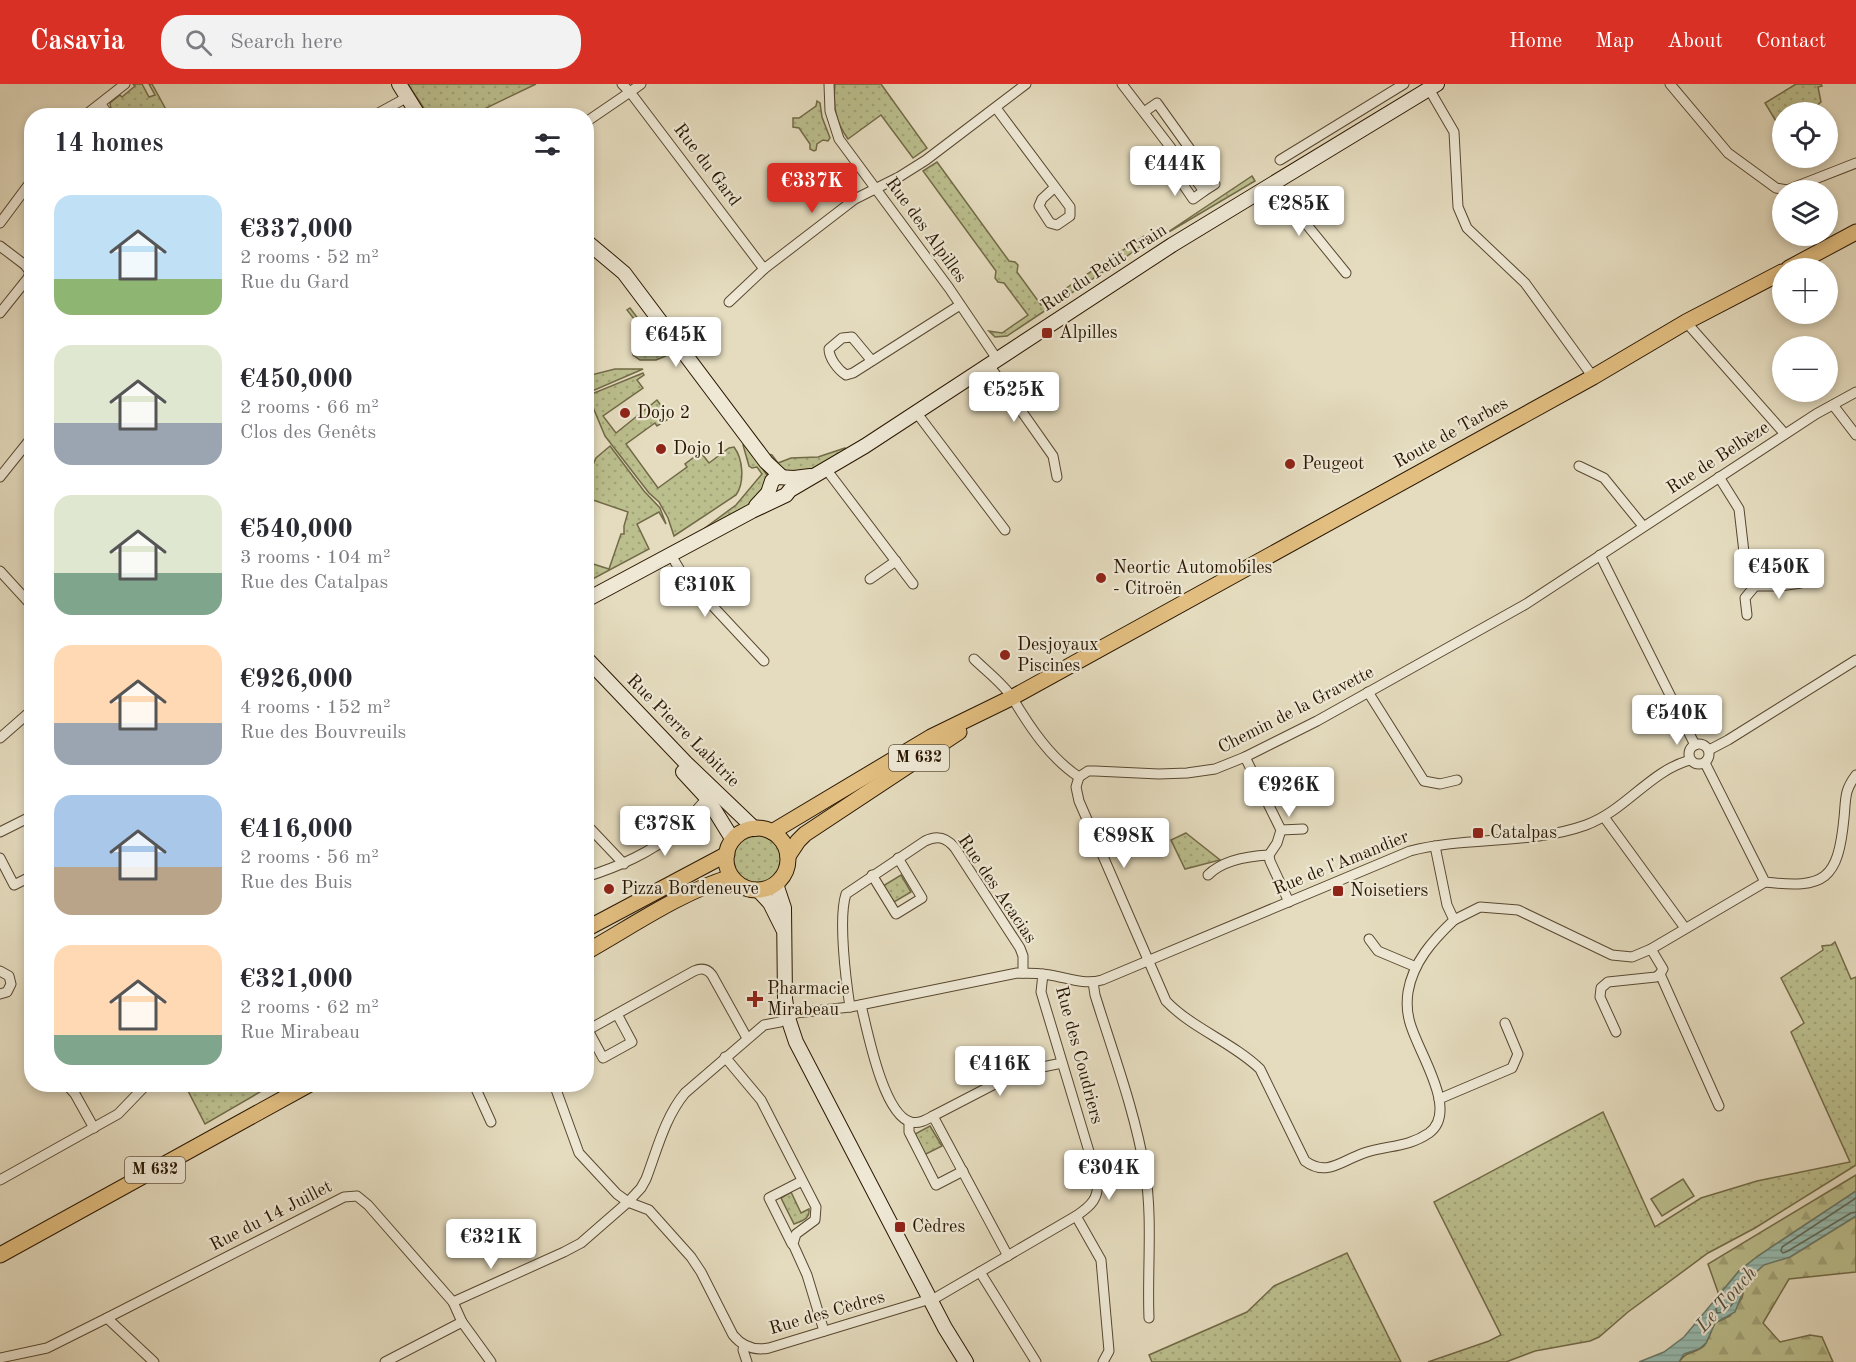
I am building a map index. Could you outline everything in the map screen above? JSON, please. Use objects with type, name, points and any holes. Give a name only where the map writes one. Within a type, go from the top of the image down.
[{"type":"main road","points":[[1808,258],[1856,232]]},
{"type":"main road","name":"Route de Tarbes","points":[[772,832],[931,736],[1012,698],[1593,377],[1686,322],[1772,277]]},
{"type":"main road","name":"Route de Tarbes","points":[[776,884],[788,867],[788,856],[805,834],[1012,698]]},
{"type":"main road","points":[[594,924],[730,847],[743,832],[755,829],[772,832],[786,846],[788,856]]},
{"type":"main road","points":[[730,847],[727,866],[731,877],[739,884],[759,891],[776,884]]},
{"type":"main road","points":[[594,947],[698,888],[731,877]]},
{"type":"main road","name":"M 632","points":[[0,1255],[295,1092]]},
{"type":"street","points":[[95,108],[125,84]]},
{"type":"street","points":[[399,84],[413,108]]},
{"type":"street","name":"Rue du Gard","points":[[622,84],[764,269]]},
{"type":"street","points":[[594,117],[641,84]]},
{"type":"street","name":"Rue des Alpilles","points":[[829,84],[830,111],[836,132],[960,305],[1053,456],[1057,477]]},
{"type":"street","points":[[729,303],[764,269],[855,199],[899,177],[926,160],[1026,84]]},
{"type":"street","points":[[1122,84],[1204,191],[1215,184],[1157,103],[1144,112]]},
{"type":"street","points":[[1280,160],[1404,84]]},
{"type":"street","points":[[1670,84],[1728,153],[1772,185]]},
{"type":"street","points":[[1433,86],[1454,132],[1458,207],[1467,228],[1525,283],[1593,377]]},
{"type":"street","name":"Rue du Petit Train","points":[[594,596],[752,511],[780,485],[820,472],[1172,245],[1433,86]]},
{"type":"street","points":[[388,108],[406,98]]},
{"type":"street","points":[[101,104],[104,108]]},
{"type":"street","points":[[996,108],[1055,187]]},
{"type":"street","points":[[1813,180],[1856,163]]},
{"type":"street","points":[[1273,183],[1346,273]]},
{"type":"street","points":[[0,223],[24,191]]},
{"type":"street","points":[[0,246],[24,264]]},
{"type":"street","points":[[594,248],[624,273],[766,462],[780,485]]},
{"type":"street","points":[[0,313],[24,283]]},
{"type":"street","points":[[872,361],[852,336],[842,338],[829,349],[830,357],[846,375],[853,373],[872,361],[960,305]]},
{"type":"street","points":[[1686,322],[1785,434]]},
{"type":"street","name":"Rue de Belbèze","points":[[1600,555],[1785,434],[1856,392]]},
{"type":"street","points":[[1833,405],[1856,435]]},
{"type":"street","points":[[916,412],[1005,530]]},
{"type":"street","points":[[0,477],[24,447]]},
{"type":"street","points":[[1579,466],[1604,478],[1643,526]]},
{"type":"street","points":[[820,472],[913,584]]},
{"type":"street","points":[[1719,477],[1738,509],[1745,561],[1755,586]]},
{"type":"street","points":[[671,555],[681,572],[764,661]]},
{"type":"street","points":[[1600,555],[1695,745]]},
{"type":"street","name":"Chemin de la Gravette","points":[[1079,777],[1088,771],[1187,773],[1215,769],[1245,757],[1526,604],[1600,555]]},
{"type":"street","points":[[870,579],[896,561]]},
{"type":"street","points":[[0,571],[24,597]]},
{"type":"street","points":[[1755,586],[1801,583]]},
{"type":"street","points":[[1747,615],[1745,598],[1755,586]]},
{"type":"street","points":[[974,659],[1012,698],[1052,754],[1079,777],[1076,787],[1079,801],[1166,1001],[1176,1012],[1249,1059],[1260,1069],[1305,1161],[1314,1167],[1325,1169],[1363,1153],[1407,1145],[1431,1132],[1440,1116],[1439,1099],[1409,1020],[1408,993],[1416,967],[1432,941],[1454,920],[1480,907],[1518,910],[1612,955],[1632,957],[1651,949],[1765,882],[1809,884],[1828,874],[1841,847],[1847,788],[1856,775]]},
{"type":"street","points":[[1709,750],[1856,660]]},
{"type":"street","name":"Rue Pierre Labitrie","points":[[594,666],[686,764],[712,795],[730,847]]},
{"type":"street","name":"Rue Pierre Labitrie","points":[[594,679],[712,795],[755,829]]},
{"type":"street","points":[[1368,692],[1424,781],[1440,784],[1457,780]]},
{"type":"street","points":[[0,738],[24,717]]},
{"type":"street","points":[[1702,744],[1709,750],[1709,759],[1705,763],[1698,765],[1690,760],[1690,750],[1695,745],[1702,744]]},
{"type":"street","points":[[1245,757],[1281,830],[1277,843],[1269,855],[1289,902]]},
{"type":"street","name":"Rue de l'Amandier","points":[[1039,974],[1080,982],[1093,982],[1410,851],[1435,846],[1555,833],[1581,827],[1604,817],[1659,776],[1690,760]]},
{"type":"street","points":[[1705,763],[1765,882]]},
{"type":"street","points":[[594,874],[624,864],[658,845],[679,829],[712,795]]},
{"type":"street","points":[[1604,817],[1685,928]]},
{"type":"street","points":[[1844,817],[1856,818]]},
{"type":"street","points":[[0,832],[24,820]]},
{"type":"street","points":[[1281,830],[1303,829]]},
{"type":"street","points":[[594,832],[624,864]]},
{"type":"street","name":"Rue des Acacias","points":[[850,1007],[846,980],[845,899],[849,890],[930,838],[938,837],[947,840],[955,848],[1020,948],[1023,956],[1023,973]]},
{"type":"street","points":[[1435,846],[1447,905],[1454,920]]},
{"type":"street","points":[[1208,875],[1217,866],[1253,855],[1269,855]]},
{"type":"street","points":[[0,858],[14,885],[24,880]]},
{"type":"street","points":[[872,875],[896,914],[922,898],[898,858]]},
{"type":"street","points":[[776,884],[784,908],[785,999],[788,1018],[804,1059],[930,1299],[966,1362]]},
{"type":"street","points":[[759,891],[770,903],[784,931]]},
{"type":"street","points":[[1369,939],[1378,951],[1416,967]]},
{"type":"street","points":[[1616,1032],[1600,997],[1601,988],[1608,982],[1656,977],[1660,974],[1663,969],[1651,949]]},
{"type":"street","points":[[594,1026],[694,971],[705,969],[712,975],[747,1038]]},
{"type":"street","points":[[0,971],[6,973],[11,980],[9,988],[0,994]]},
{"type":"street","name":"Rue des Coudriers","points":[[788,1018],[796,1013],[850,1007],[1023,973],[1039,974],[1041,992],[1098,1185],[1093,1203],[1076,1216],[930,1299]]},
{"type":"street","points":[[1660,974],[1719,1106]]},
{"type":"street","points":[[1093,982],[1135,1127],[1145,1172],[1148,1203],[1149,1318]]},
{"type":"street","points":[[861,1005],[878,1073],[896,1108],[909,1122],[909,1131],[936,1185],[963,1172]]},
{"type":"street","points":[[594,1042],[603,1058],[632,1042],[617,1014]]},
{"type":"street","points":[[491,1362],[462,1322],[453,1302],[581,1243],[628,1202],[646,1179],[677,1102],[685,1093],[764,1025],[788,1018]]},
{"type":"street","points":[[1439,1099],[1512,1068],[1518,1054],[1505,1023]]},
{"type":"street","points":[[725,1057],[761,1100],[816,1207],[817,1214],[813,1222],[796,1234],[793,1246]]},
{"type":"street","points":[[909,1122],[920,1122],[1018,1072],[1062,1062]]},
{"type":"street","points":[[73,1092],[94,1128]]},
{"type":"street","points":[[0,1179],[125,1109],[140,1092]]},
{"type":"street","points":[[477,1092],[491,1122]]},
{"type":"street","points":[[557,1092],[579,1153],[617,1194],[628,1202],[649,1210],[691,1257],[733,1335],[744,1345],[743,1350],[747,1362]]},
{"type":"street","points":[[933,1116],[1008,1256]]},
{"type":"street","points":[[802,1181],[769,1198],[807,1275],[824,1331]]},
{"type":"street","name":"Rue du 14 Juillet","points":[[0,1358],[47,1348],[334,1201],[351,1196],[357,1196],[368,1205],[453,1302]]},
{"type":"street","points":[[1076,1216],[1097,1252],[1103,1271],[1108,1351],[1103,1362]]},
{"type":"street","points":[[980,1272],[1036,1362]]},
{"type":"street","name":"Rue des Cèdres","points":[[744,1345],[756,1349],[764,1348],[930,1299]]},
{"type":"street","points":[[107,1318],[154,1362]]},
{"type":"street","points":[[385,1362],[462,1322]]},
{"type":"green space","points":[[133,84],[142,84],[149,97],[155,95],[149,84],[152,84],[165,108],[111,108],[110,103],[135,86]]},
{"type":"green space","points":[[408,84],[536,84],[486,108],[424,108]]},
{"type":"green space","points":[[835,84],[881,84],[927,148],[913,158],[881,115],[848,139],[840,126],[836,113]]},
{"type":"green space","points":[[1796,84],[1821,84],[1822,86],[1818,87],[1821,102],[1772,102],[1772,115],[1765,103]]},
{"type":"green space","points":[[817,101],[820,103],[822,117],[830,138],[828,141],[823,140],[817,144],[814,151],[810,149],[810,144],[799,128],[793,127],[793,118],[799,118],[816,106]]},
{"type":"green space","points":[[937,162],[1009,261],[1018,265],[1017,272],[1041,305],[1144,236],[1148,242],[1007,336],[995,337],[989,331],[1002,333],[1028,315],[1004,283],[998,282],[995,278],[996,271],[923,171]]},
{"type":"green space","points":[[1252,176],[1255,181],[1162,236]]},
{"type":"green space","points":[[630,308],[666,356],[656,360],[640,360],[633,355],[632,349],[638,354],[649,342],[643,336],[645,333],[627,310]]},
{"type":"green space","points":[[615,369],[643,369],[594,390],[594,374]]},
{"type":"green space","points":[[643,373],[644,375],[637,380],[643,388],[603,416],[616,433],[657,400],[670,418],[657,426],[655,423],[626,444],[658,488],[687,467],[685,464],[697,455],[702,454],[709,463],[729,448],[734,447],[741,464],[742,477],[736,495],[674,536],[659,502],[649,493],[605,436],[594,410],[594,393]]},
{"type":"green space","points":[[745,444],[767,475],[761,498],[706,530],[705,528],[736,505],[762,474],[757,467],[749,466],[743,445]]},
{"type":"green space","points":[[610,446],[660,508],[666,524],[659,512],[637,524],[649,549],[594,578],[594,564],[609,569],[621,534],[624,534],[628,512],[594,500],[596,458]]},
{"type":"green space","points":[[845,448],[846,451],[823,466],[797,474],[780,469],[767,454],[772,455],[778,463],[791,458],[818,457]]},
{"type":"green space","points":[[1186,833],[1220,860],[1185,869],[1171,840]]},
{"type":"green space","points":[[753,835],[763,835],[776,842],[783,855],[783,865],[776,878],[763,885],[753,885],[744,881],[737,874],[733,865],[733,855],[737,846],[744,839]]},
{"type":"green space","points":[[901,875],[911,892],[894,902],[883,886]]},
{"type":"green space","points":[[1835,942],[1851,979],[1856,977],[1856,1165],[1755,1228],[1708,1253],[1628,1312],[1599,1337],[1590,1341],[1535,1351],[1506,1362],[1428,1362],[1501,1335],[1434,1202],[1603,1112],[1655,1227],[1701,1198],[1757,1181],[1850,1162],[1791,1032],[1804,1023],[1781,978],[1823,950],[1822,946]]},
{"type":"green space","points":[[189,1092],[260,1092],[205,1124]]},
{"type":"green space","points":[[930,1126],[942,1146],[924,1155],[915,1134]]},
{"type":"green space","points":[[1856,1175],[1856,1191],[1758,1256],[1739,1271],[1719,1295],[1708,1264]]},
{"type":"green space","points":[[1683,1179],[1694,1196],[1662,1216],[1651,1199]]},
{"type":"green space","points":[[791,1192],[801,1213],[809,1209],[803,1221],[794,1224],[781,1198]]},
{"type":"green space","points":[[1856,1216],[1856,1272],[1789,1279],[1763,1323],[1780,1342],[1810,1335],[1822,1337],[1833,1362],[1679,1362],[1685,1356],[1704,1346],[1715,1323],[1730,1316],[1742,1298],[1744,1289],[1764,1264],[1790,1257]]},
{"type":"green space","points":[[1347,1253],[1401,1362],[1152,1362],[1149,1355],[1247,1312],[1274,1286]]},
{"type":"water","name":"Le Touch","points":[[1856,1191],[1856,1216],[1790,1257],[1764,1265],[1754,1274],[1744,1289],[1735,1312],[1715,1323],[1706,1343],[1699,1349],[1684,1354],[1679,1362],[1639,1362],[1664,1352],[1684,1337],[1739,1271],[1758,1256]]},
{"type":"place","name":"Alpilles","points":[[1047,333]]},
{"type":"place","name":"Dojo 2","points":[[625,413]]},
{"type":"place","name":"Dojo 1","points":[[661,449]]},
{"type":"place","name":"Peugeot","points":[[1290,464]]},
{"type":"place","name":"Neortic Automobiles - Citroën","points":[[1101,578]]},
{"type":"place","name":"Desjoyaux Piscines","points":[[1005,655]]},
{"type":"place","name":"Catalpas","points":[[1478,833]]},
{"type":"place","name":"Pizza Bordeneuve","points":[[609,889]]},
{"type":"place","name":"Noisetiers","points":[[1338,891]]},
{"type":"place","name":"Pharmacie Mirabeau","points":[[755,999]]},
{"type":"place","name":"Cèdres","points":[[900,1227]]}]
